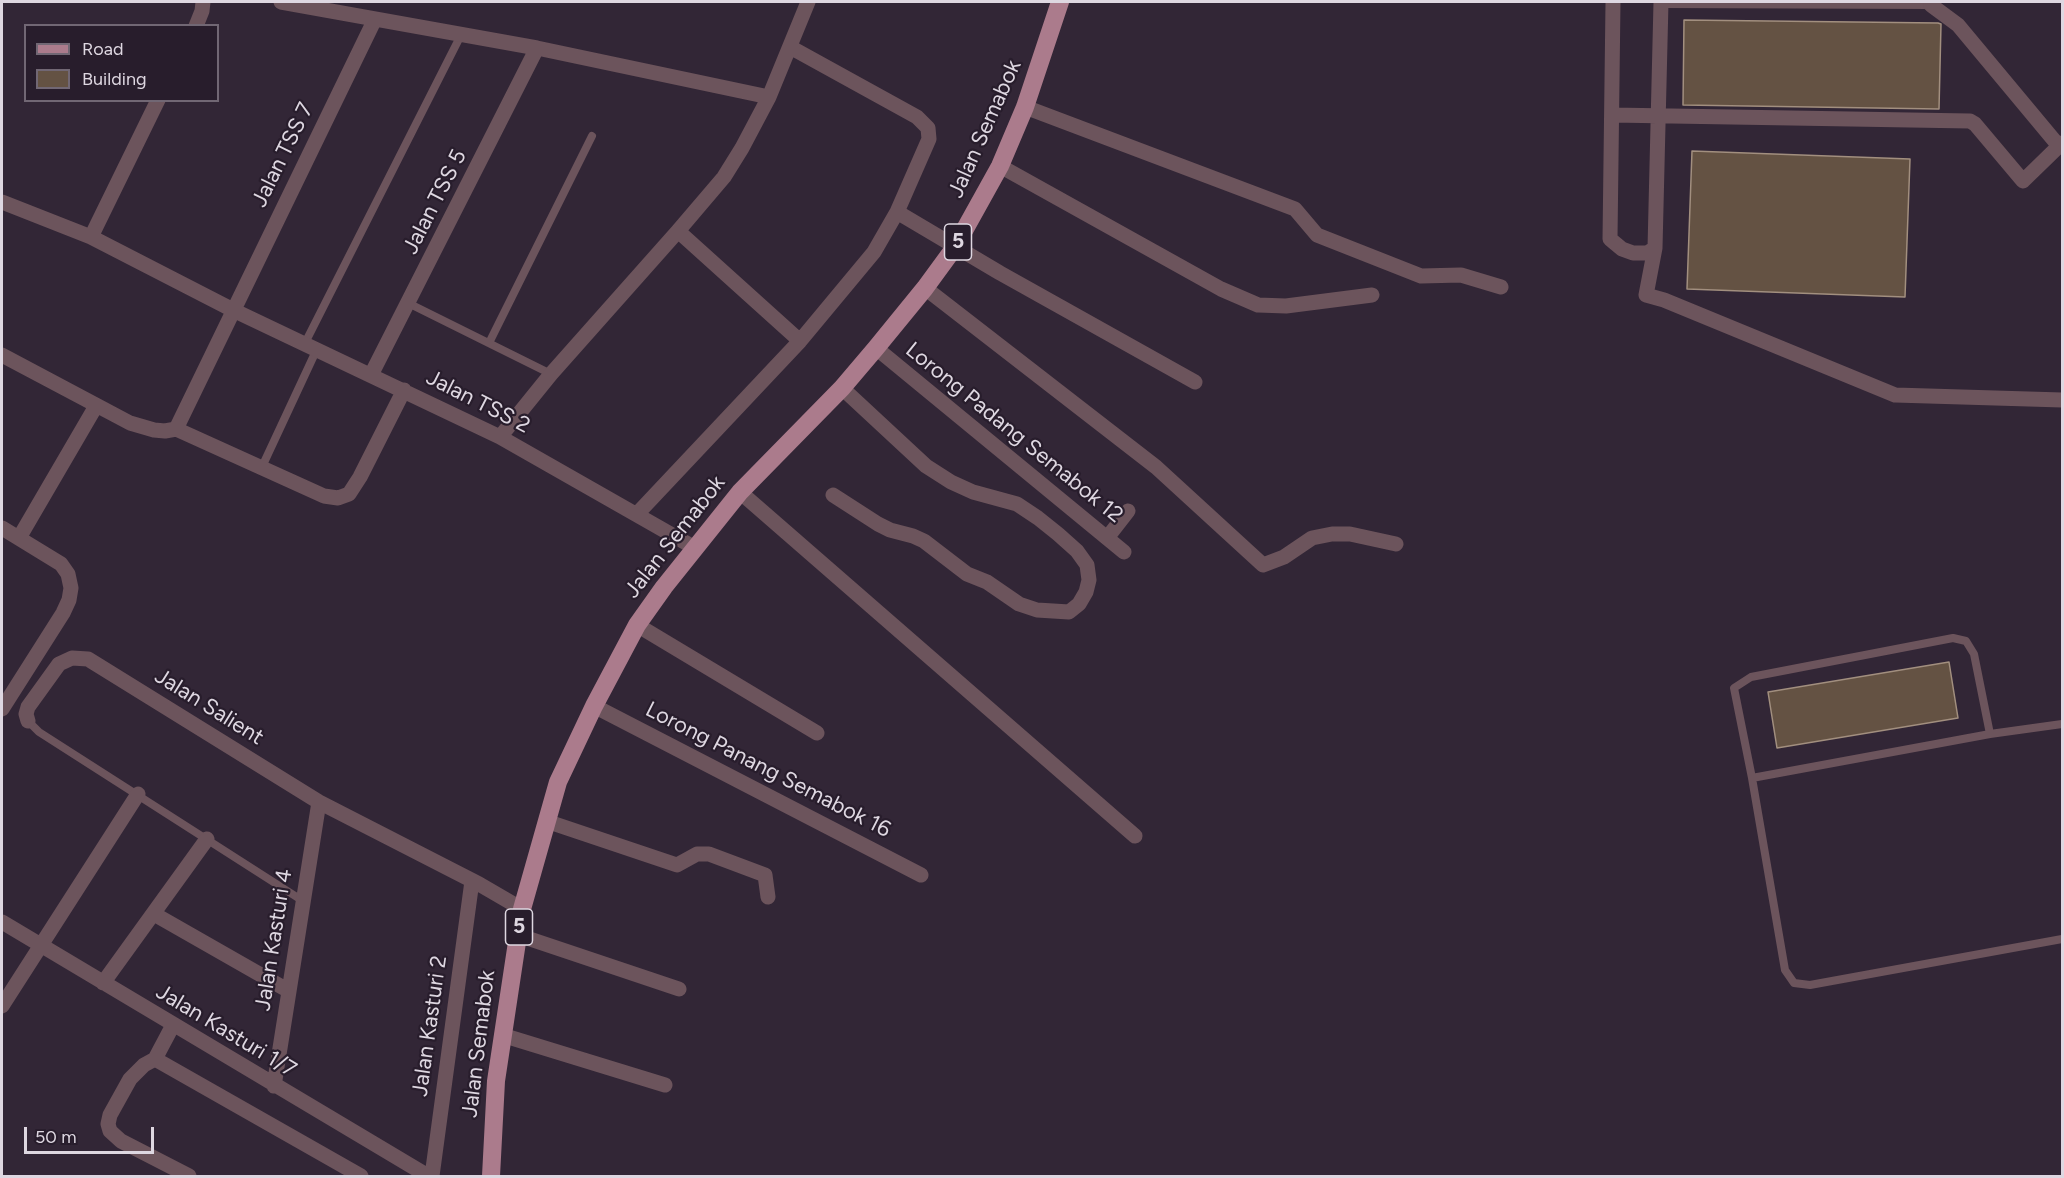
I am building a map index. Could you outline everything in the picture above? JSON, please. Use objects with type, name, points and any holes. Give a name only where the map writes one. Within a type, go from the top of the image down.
[{"type":"main road","name":"Jalan Semabok","points":[[491,1176],[496,1081],[522,909],[558,782],[594,706],[637,626],[695,548],[740,492],[842,388],[925,288],[955,247],[1000,166],[1025,107],[1060,2]]},
{"type":"street","points":[[197,24],[203,2]]},
{"type":"street","points":[[280,2],[537,48],[769,98]]},
{"type":"street","points":[[500,437],[551,374],[724,177],[769,98],[808,2]]},
{"type":"street","points":[[1613,2],[1610,239],[1622,249],[1633,253],[1647,253],[1655,248]]},
{"type":"street","points":[[1661,3],[1655,248],[1646,295],[1664,300],[1895,395],[2062,400]]},
{"type":"street","points":[[1612,115],[1970,121],[1974,122],[2023,181],[2060,144],[1958,25],[1931,3]]},
{"type":"street","name":"Jalan TSS 7","points":[[176,429],[375,19]]},
{"type":"street","name":"Jalan Semabok","points":[[637,514],[800,341],[874,252],[897,212],[929,139],[928,128],[917,117],[790,47]]},
{"type":"street","name":"Jalan TSS 5","points":[[371,375],[537,48]]},
{"type":"street","points":[[91,237],[157,102]]},
{"type":"street","points":[[1025,107],[1295,209],[1317,235],[1421,276],[1461,275],[1501,287]]},
{"type":"street","points":[[1000,166],[1221,290],[1258,305],[1286,306],[1372,295]]},
{"type":"street","name":"Jalan TSS 2","points":[[2,202],[91,237],[310,348],[404,390],[500,437],[695,548]]},
{"type":"street","points":[[897,212],[1195,382]]},
{"type":"street","points":[[678,231],[800,341]]},
{"type":"street","points":[[925,288],[1156,467],[1263,565],[1284,556],[1312,538],[1332,534],[1350,534],[1396,544]]},
{"type":"street","name":"Lorong Padang Semabok 12","points":[[876,348],[1124,552]]},
{"type":"street","points":[[2,355],[96,406],[142,427],[165,431],[176,429],[324,496],[338,498],[349,494],[360,477],[404,390]]},
{"type":"street","points":[[833,495],[884,527],[924,541],[967,574],[987,582],[1019,604],[1037,610],[1070,612],[1079,604],[1086,592],[1089,580],[1087,565],[1077,551],[1058,534],[1017,504],[973,492],[951,482],[926,466],[842,388]]},
{"type":"street","points":[[19,538],[96,406]]},
{"type":"street","points":[[740,492],[1135,836]]},
{"type":"street","points":[[1107,538],[1128,511]]},
{"type":"street","points":[[2,528],[61,564],[68,574],[71,588],[63,613],[2,709]]},
{"type":"street","points":[[637,626],[817,733]]},
{"type":"street","name":"Jalan Salient","points":[[28,721],[26,714],[28,707],[59,664],[72,658],[88,660],[319,802],[481,885],[522,909]]},
{"type":"street","name":"Lorong Panang Semabok 16","points":[[594,706],[921,874]]},
{"type":"street","points":[[2,1005],[138,794]]},
{"type":"street","name":"Jalan Kasturi 4","points":[[274,1086],[319,802]]},
{"type":"street","points":[[546,821],[677,865],[697,854],[709,854],[765,875],[768,897]]},
{"type":"street","points":[[103,983],[207,838]]},
{"type":"street","name":"Jalan Kasturi 2","points":[[430,1176],[481,885]]},
{"type":"street","points":[[154,914],[289,991]]},
{"type":"street","name":"Jalan Kasturi 1/7","points":[[2,922],[274,1086],[430,1176]]},
{"type":"street","points":[[518,935],[679,989]]},
{"type":"street","points":[[173,1025],[155,1059],[144,1065],[130,1079],[110,1115],[108,1124],[110,1131],[121,1141],[189,1176]]},
{"type":"street","points":[[502,1035],[665,1085]]},
{"type":"street","points":[[155,1059],[361,1176]]},
{"type":"lane","points":[[1661,3],[1931,3]]},
{"type":"lane","points":[[261,469],[310,348],[461,35]]},
{"type":"lane","points":[[489,343],[592,136]]},
{"type":"lane","points":[[408,303],[551,374]]},
{"type":"lane","points":[[1990,734],[1974,654],[1966,641],[1953,638],[1751,677],[1734,688],[1752,777],[1785,970],[1794,983],[1810,986],[2062,939]]},
{"type":"lane","points":[[28,721],[39,732],[303,901]]},
{"type":"lane","points":[[1752,777],[1990,734],[2062,724]]},
{"type":"building","points":[[1684,20],[1941,24],[1939,109],[1683,105]]},
{"type":"building","points":[[1692,151],[1910,159],[1905,297],[1687,289]]},
{"type":"building","points":[[1949,662],[1958,718],[1777,748],[1768,692]]}]
